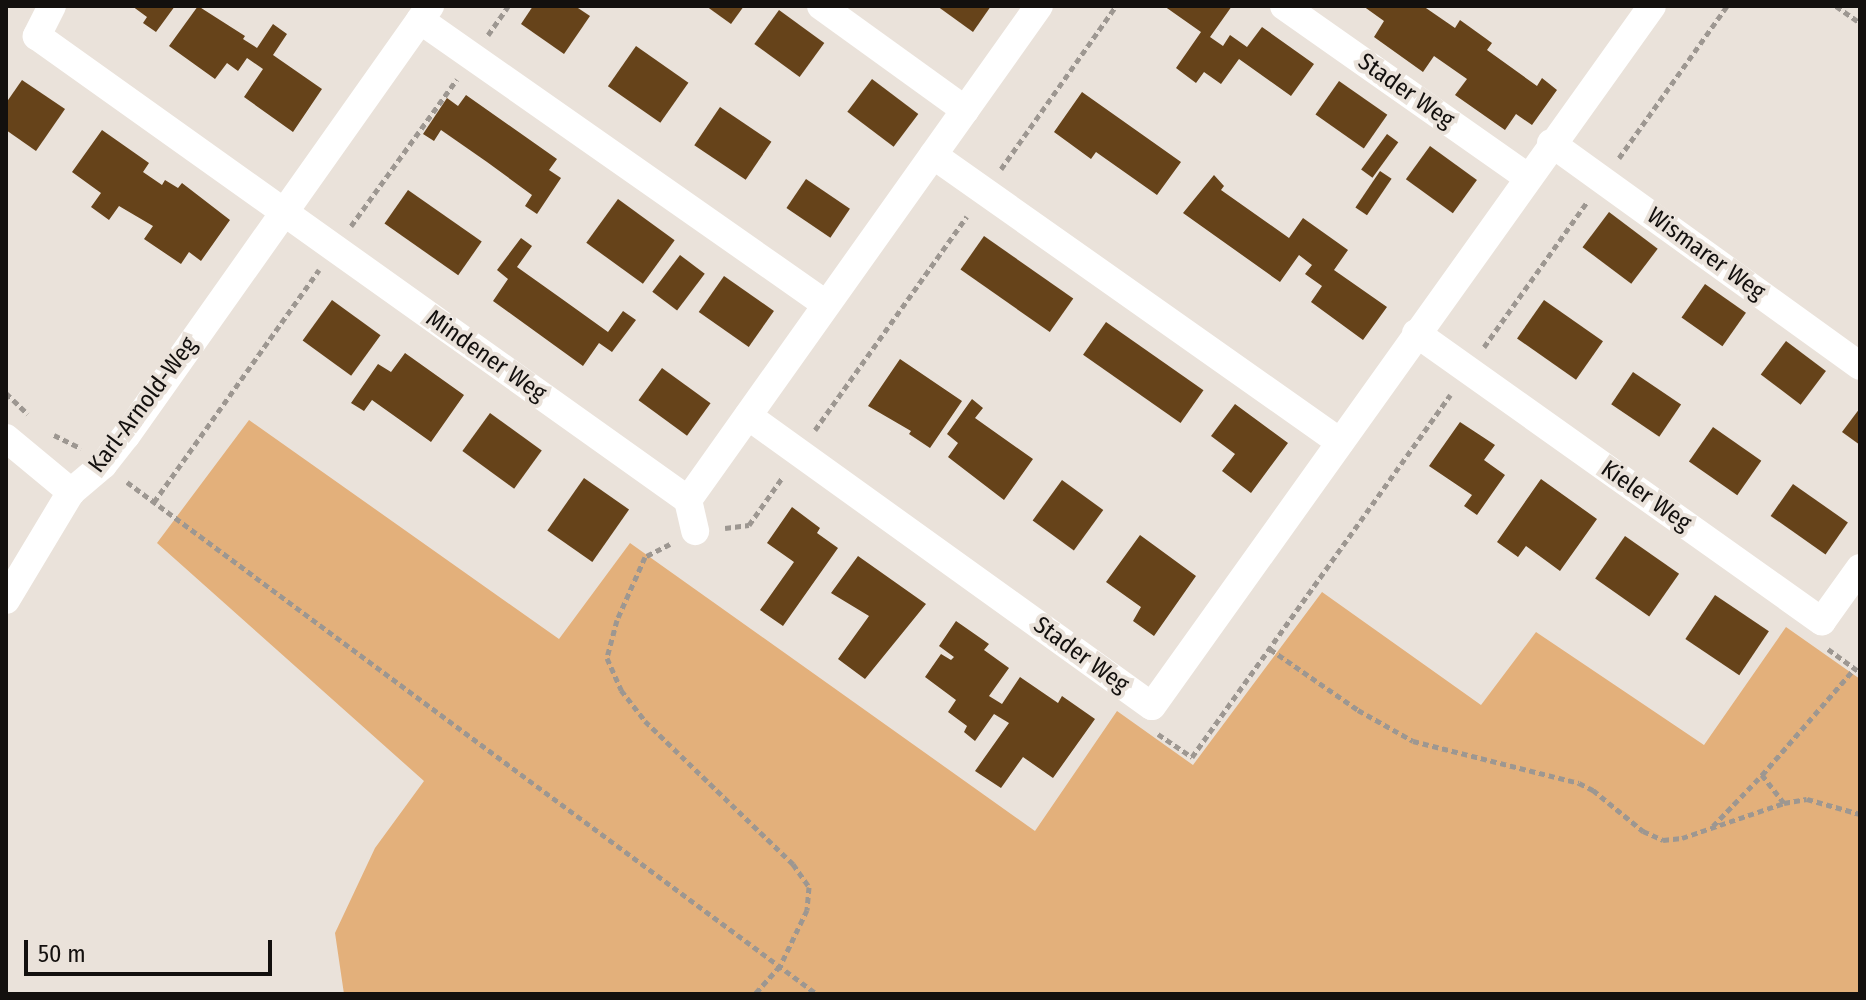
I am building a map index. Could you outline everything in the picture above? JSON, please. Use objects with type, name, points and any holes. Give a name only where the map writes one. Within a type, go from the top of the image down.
[{"type":"street","points":[[52,6],[37,36],[283,212]]},
{"type":"street","points":[[821,6],[965,110]]},
{"type":"street","points":[[695,531],[688,500],[1039,6]]},
{"type":"street","name":"Stader Weg","points":[[1284,6],[1527,177]]},
{"type":"street","name":"Stader Weg","points":[[748,416],[1152,706],[1551,143],[1652,6]]},
{"type":"street","points":[[425,13],[826,304]]},
{"type":"street","name":"Karl-Arnold-Weg","points":[[6,600],[71,492],[103,465],[126,436],[425,13]]},
{"type":"street","name":"Wismarer Weg","points":[[1551,143],[1860,366]]},
{"type":"street","points":[[933,155],[1340,442]]},
{"type":"street","name":"Mindener Weg","points":[[283,212],[688,500]]},
{"type":"street","name":"Kieler Weg","points":[[1416,333],[1822,621],[1860,568]]},
{"type":"street","points":[[6,438],[71,492]]},
{"type":"path","points":[[755,994],[780,966],[807,910],[809,887],[793,864],[645,721],[621,690],[607,658],[617,620],[645,557],[695,531],[749,525],[1116,6]]},
{"type":"path","points":[[1152,706],[1142,722],[1192,757],[1727,6]]},
{"type":"path","points":[[1836,6],[1860,23]]},
{"type":"path","points":[[6,393],[38,423]]},
{"type":"path","points":[[48,433],[82,449]]},
{"type":"path","points":[[124,480],[817,994]]},
{"type":"path","points":[[1270,649],[1358,710],[1413,741],[1579,783],[1593,790],[1643,831],[1663,840],[1710,829],[1784,803],[1807,799],[1860,814]]},
{"type":"path","points":[[1710,829],[1762,775],[1855,668]]},
{"type":"path","points":[[1762,775],[1784,803]]},
{"type":"shaded area","points":[[249,420],[559,639],[630,543],[1035,831],[1117,711],[1193,765],[1322,592],[1481,705],[1536,632],[1704,745],[1786,627],[1860,679],[1860,994],[344,994],[335,933],[375,848],[424,781],[157,543]]},
{"type":"building","points":[[132,6],[175,6],[156,32],[143,23],[147,17]]},
{"type":"building","points":[[198,6],[245,36],[243,39],[257,48],[273,24],[287,34],[273,55],[322,89],[293,132],[244,97],[263,69],[247,58],[238,71],[227,63],[215,79],[169,46]]},
{"type":"building","points":[[533,6],[575,6],[590,16],[564,54],[521,24]]},
{"type":"building","points":[[706,6],[744,6],[731,24]]},
{"type":"building","points":[[937,6],[991,6],[973,32]]},
{"type":"building","points":[[1164,6],[1232,6],[1210,37],[1223,46],[1230,35],[1247,47],[1262,27],[1314,64],[1291,96],[1239,59],[1221,84],[1204,72],[1196,83],[1176,68],[1201,32]]},
{"type":"building","points":[[1363,6],[1423,6],[1455,28],[1460,20],[1492,43],[1487,50],[1537,86],[1542,78],[1557,90],[1532,125],[1516,114],[1505,130],[1455,95],[1467,79],[1434,56],[1423,72],[1374,37],[1384,21]]},
{"type":"building","points":[[779,10],[824,43],[800,77],[754,44]]},
{"type":"building","points":[[636,46],[688,83],[660,123],[608,86]]},
{"type":"building","points":[[872,79],[918,114],[894,147],[847,112]]},
{"type":"building","points":[[22,80],[65,109],[36,151],[6,130],[6,103]]},
{"type":"building","points":[[1339,81],[1387,115],[1364,148],[1315,115]]},
{"type":"building","points":[[1082,92],[1181,162],[1157,195],[1096,152],[1091,159],[1054,132]]},
{"type":"building","points":[[466,95],[557,159],[549,170],[561,178],[537,214],[525,206],[532,195],[487,162],[441,130],[434,141],[423,134],[447,98],[458,106]]},
{"type":"building","points":[[720,107],[771,142],[746,180],[694,145]]},
{"type":"building","points":[[102,130],[149,163],[143,172],[162,185],[165,180],[178,188],[182,183],[230,220],[201,261],[189,252],[181,264],[144,239],[153,226],[119,206],[109,220],[91,207],[101,193],[72,172]]},
{"type":"building","points":[[1387,134],[1398,142],[1372,178],[1361,170]]},
{"type":"building","points":[[1430,146],[1477,180],[1453,213],[1406,179]]},
{"type":"building","points":[[1380,171],[1392,179],[1367,215],[1355,207]]},
{"type":"building","points":[[1214,175],[1224,186],[1221,190],[1289,238],[1303,218],[1348,250],[1334,270],[1387,307],[1363,340],[1311,302],[1322,286],[1305,274],[1312,265],[1299,255],[1280,282],[1183,213]]},
{"type":"building","points":[[806,179],[850,209],[830,238],[786,208]]},
{"type":"building","points":[[408,190],[482,242],[458,275],[384,224]]},
{"type":"building","points":[[618,199],[675,240],[643,284],[586,243]]},
{"type":"building","points":[[1609,212],[1658,249],[1631,284],[1583,247]]},
{"type":"building","points":[[984,236],[1073,299],[1050,332],[960,270]]},
{"type":"building","points":[[521,238],[532,246],[517,267],[608,332],[623,311],[636,320],[612,352],[599,343],[583,366],[493,301],[508,279],[497,270]]},
{"type":"building","points":[[680,255],[705,274],[677,310],[652,292]]},
{"type":"building","points":[[724,276],[774,311],[749,347],[699,312]]},
{"type":"building","points":[[1705,284],[1746,313],[1722,346],[1681,318]]},
{"type":"building","points":[[332,300],[381,335],[351,376],[303,340]]},
{"type":"building","points":[[1544,300],[1603,341],[1576,380],[1517,339]]},
{"type":"building","points":[[1106,322],[1203,390],[1181,423],[1083,355]]},
{"type":"building","points":[[1786,341],[1826,371],[1801,405],[1761,375]]},
{"type":"building","points":[[405,353],[464,395],[431,442],[372,400],[364,411],[351,403],[378,364],[391,372]]},
{"type":"building","points":[[900,359],[962,401],[930,448],[909,434],[911,431],[868,406]]},
{"type":"building","points":[[662,368],[711,403],[687,436],[638,400]]},
{"type":"building","points":[[1633,372],[1681,404],[1659,437],[1611,404]]},
{"type":"building","points":[[972,399],[983,408],[975,418],[1033,459],[1004,500],[948,457],[958,443],[947,434]]},
{"type":"building","points":[[1235,404],[1288,443],[1251,493],[1222,471],[1235,454],[1211,436]]},
{"type":"building","points":[[1860,408],[1860,445],[1842,432]]},
{"type":"building","points":[[490,413],[542,451],[514,489],[462,451]]},
{"type":"building","points":[[1460,422],[1495,445],[1484,460],[1505,475],[1477,515],[1464,506],[1472,495],[1429,466]]},
{"type":"building","points":[[1713,427],[1761,461],[1737,495],[1689,461]]},
{"type":"building","points":[[584,478],[629,510],[592,562],[547,530]]},
{"type":"building","points":[[1541,479],[1597,519],[1560,571],[1526,546],[1518,557],[1497,542]]},
{"type":"building","points":[[1062,480],[1103,510],[1074,550],[1033,520]]},
{"type":"building","points":[[1793,484],[1848,522],[1826,554],[1771,516]]},
{"type":"building","points":[[792,507],[820,528],[817,533],[838,548],[783,626],[760,610],[794,562],[767,543]]},
{"type":"building","points":[[1140,535],[1196,576],[1154,636],[1133,621],[1141,607],[1106,582]]},
{"type":"building","points":[[1625,536],[1679,574],[1649,616],[1595,579]]},
{"type":"building","points":[[858,556],[926,604],[865,679],[838,659],[869,616],[831,593]]},
{"type":"building","points":[[1715,595],[1769,631],[1739,675],[1685,639]]},
{"type":"building","points":[[956,621],[989,644],[984,650],[1009,668],[989,696],[1002,704],[1020,677],[1058,703],[1062,696],[1095,719],[1053,778],[1023,757],[1001,788],[975,771],[1009,723],[994,714],[975,741],[964,732],[967,726],[948,712],[956,700],[925,677],[941,654],[951,660],[954,657],[939,646]]}]
